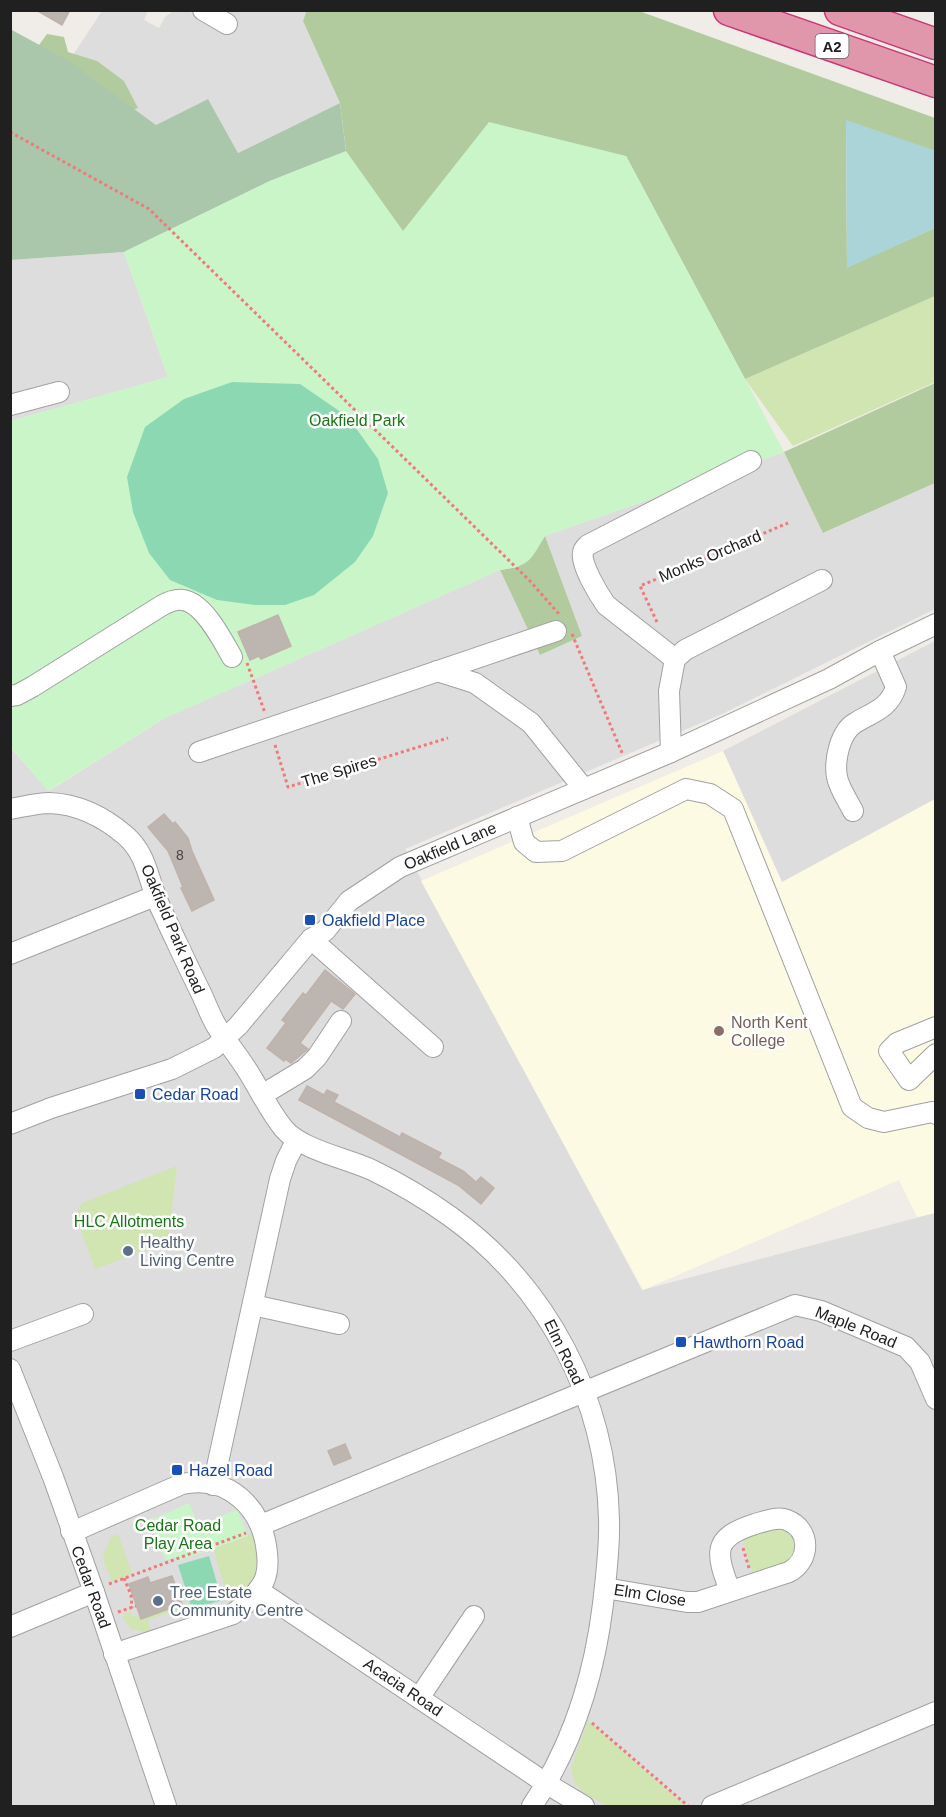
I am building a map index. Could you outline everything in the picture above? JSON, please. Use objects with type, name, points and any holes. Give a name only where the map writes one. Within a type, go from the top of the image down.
[{"type":"highway","name":"A2","points":[[729,10],[936,82]]},
{"type":"highway","name":"A2","points":[[840,10],[936,44]]},
{"type":"street","points":[[203,10],[227,24]]},
{"type":"street","points":[[10,405],[59,392]]},
{"type":"street","points":[[675,659],[606,605],[584,564],[582,553],[588,545],[606,535],[751,461]]},
{"type":"street","points":[[671,752],[669,691],[675,659],[685,650],[822,580]]},
{"type":"street","points":[[10,696],[32,687],[173,600],[186,600],[195,606],[238,655]]},
{"type":"street","points":[[199,752],[437,671],[561,624]]},
{"type":"street","name":"Oakfield Lane","points":[[10,1124],[172,1069],[210,1050],[226,1038],[311,939],[326,931],[349,901],[400,867],[671,752],[829,679],[936,624]]},
{"type":"street","points":[[853,811],[837,778],[839,742],[852,724],[881,708],[892,699],[896,687],[880,651]]},
{"type":"street","points":[[437,671],[475,683],[531,723],[584,789]]},
{"type":"street","points":[[517,817],[524,842],[536,852],[562,851],[687,789],[710,794],[733,809],[852,1107],[868,1118],[884,1122],[934,1111]]},
{"type":"street","name":"Oakfield Park Road","points":[[10,809],[48,803],[87,810],[116,829],[136,847],[146,864],[155,896],[216,1026],[226,1038]]},
{"type":"street","points":[[10,954],[155,896]]},
{"type":"street","points":[[311,939],[433,1047]]},
{"type":"street","points":[[262,1095],[305,1069],[317,1057],[341,1021]]},
{"type":"street","points":[[936,1027],[897,1043],[889,1051],[909,1080],[936,1054]]},
{"type":"street","name":"Elm Road","points":[[226,1038],[281,1125],[296,1141],[369,1169],[397,1183],[438,1208],[477,1238],[504,1263],[543,1311],[566,1348],[584,1393],[599,1442],[607,1486],[609,1526],[605,1588],[589,1683],[567,1745],[547,1784],[532,1806]]},
{"type":"street","points":[[213,1485],[280,1179],[287,1157],[296,1141]]},
{"type":"street","points":[[253,1305],[339,1324]]},
{"type":"street","name":"Maple Road","points":[[584,1393],[795,1305],[820,1311],[906,1347],[920,1362],[936,1399]]},
{"type":"street","points":[[10,1341],[83,1314]]},
{"type":"street","name":"Cedar Road","points":[[10,1369],[16,1396],[53,1478],[94,1592],[166,1806]]},
{"type":"street","points":[[261,1525],[584,1393]]},
{"type":"street","points":[[71,1531],[182,1484],[193,1482],[213,1485],[235,1493],[246,1502],[261,1525],[267,1544],[266,1579],[249,1603],[233,1614],[114,1654]]},
{"type":"street","name":"Elm Close","points":[[605,1588],[691,1602],[701,1601],[789,1572],[796,1567],[805,1553],[805,1538],[795,1525],[781,1519],[770,1519],[738,1530]]},
{"type":"street","points":[[730,1592],[720,1565],[720,1550],[727,1538],[738,1530]]},
{"type":"street","name":"Acacia Road","points":[[258,1590],[547,1784]]},
{"type":"street","points":[[10,1627],[94,1592]]},
{"type":"street","points":[[419,1698],[474,1616]]},
{"type":"street","points":[[712,1806],[936,1712]]},
{"type":"street","points":[[547,1784],[584,1806]]},
{"type":"path","points":[[10,132],[148,209],[530,581],[561,624],[629,771]]},
{"type":"path","name":"Monks Orchard","points":[[660,628],[640,586],[788,523]]},
{"type":"path","points":[[238,655],[270,728]]},
{"type":"path","name":"The Spires","points":[[270,728],[288,787],[448,738]]},
{"type":"path","points":[[94,1592],[124,1578],[252,1531],[261,1525]]},
{"type":"path","points":[[738,1530],[753,1584]]},
{"type":"path","points":[[124,1578],[132,1608]]},
{"type":"path","points":[[587,1718],[688,1806]]},
{"type":"shaded area","points":[[199,10],[307,11],[303,21],[340,103],[238,153],[208,99],[156,125],[69,61],[102,11],[148,11],[144,20],[159,28],[165,17],[173,11],[187,11],[195,14]]},
{"type":"shaded area","points":[[124,252],[168,377],[11,421],[11,260]]},
{"type":"shaded area","points":[[784,452],[824,533],[935,483],[935,609],[722,714],[405,849],[642,1290],[935,1213],[935,1806],[11,1806],[10,747],[49,791],[165,718],[500,570],[540,655],[582,636],[545,536]]},
{"type":"shaded area","points":[[935,641],[935,799],[782,883],[723,751]]},
{"type":"shaded area","name":"North Kent College","points":[[723,751],[782,882],[935,799],[935,1213],[917,1217],[899,1180],[643,1290],[421,881]]},
{"type":"green space","points":[[307,10],[639,11],[935,118],[935,151],[846,121],[847,267],[935,228],[935,296],[745,379],[626,156],[407,256],[326,159],[346,150],[340,103],[303,21]]},
{"type":"green space","points":[[10,29],[69,61],[156,125],[208,99],[238,153],[340,103],[346,151],[270,181],[124,252],[11,260]]},
{"type":"green space","points":[[47,34],[64,37],[68,52],[97,61],[124,81],[138,108],[114,116],[31,56]]},
{"type":"green space","name":"Oakfield Park","points":[[489,122],[626,156],[784,452],[545,536],[532,557],[524,564],[500,570],[165,718],[48,791],[11,747],[10,421],[168,377],[124,252],[270,181],[346,151],[403,231]]},
{"type":"green space","points":[[935,296],[935,382],[793,446],[745,379]]},
{"type":"green space","points":[[232,382],[300,384],[348,417],[378,459],[388,493],[373,536],[355,562],[314,595],[285,605],[255,605],[217,600],[170,580],[149,553],[133,512],[127,477],[145,427],[184,399]]},
{"type":"green space","points":[[935,383],[935,483],[823,533],[784,452]]},
{"type":"green space","points":[[545,536],[582,636],[540,655],[500,570],[518,567]]},
{"type":"green space","name":"HLC Allotments","points":[[177,1166],[168,1242],[95,1269],[75,1215],[82,1203]]},
{"type":"green space","name":"Cedar Road Play Area","points":[[189,1503],[199,1527],[237,1509],[248,1536],[178,1561],[176,1557],[166,1560],[149,1521]]},
{"type":"green space","points":[[762,1525],[794,1527],[799,1558],[754,1581],[741,1532]]},
{"type":"green space","points":[[257,1532],[259,1557],[257,1574],[248,1588],[230,1606],[213,1548]]},
{"type":"green space","points":[[118,1534],[132,1573],[112,1581],[103,1555],[109,1544],[109,1538]]},
{"type":"green space","points":[[209,1556],[222,1600],[192,1609],[178,1565]]},
{"type":"green space","points":[[187,1603],[188,1606],[148,1620],[151,1632],[149,1633],[131,1629],[123,1618],[124,1614],[131,1612],[133,1617],[139,1615],[141,1618]]},
{"type":"green space","points":[[588,1721],[684,1806],[608,1806],[582,1792],[574,1782],[571,1767]]},
{"type":"water","points":[[846,120],[936,151],[935,228],[847,268]]},
{"type":"building","points":[[36,10],[70,10],[62,25]]},
{"type":"building","points":[[278,615],[291,646],[261,659],[259,656],[250,660],[238,632]]},
{"type":"building","points":[[164,814],[173,824],[175,822],[188,838],[214,900],[192,911],[168,851],[148,827]]},
{"type":"building","points":[[325,970],[355,994],[343,1009],[331,1001],[300,1043],[308,1049],[291,1063],[285,1059],[284,1061],[267,1048],[286,1023],[282,1020],[303,993],[306,995]]},
{"type":"building","points":[[307,1086],[324,1095],[327,1090],[338,1095],[334,1102],[400,1137],[402,1133],[441,1153],[438,1158],[463,1171],[476,1182],[481,1177],[494,1188],[481,1204],[458,1185],[299,1100]]},
{"type":"building","points":[[345,1444],[351,1458],[334,1465],[328,1451]]},
{"type":"building","name":"Tree Estate Community Centre","points":[[172,1576],[182,1604],[141,1619],[129,1584],[148,1577],[150,1583]]},
{"type":"place","name":"Oakfield Place","points":[[310,920]]},
{"type":"place","name":"North Kent College","points":[[719,1031]]},
{"type":"place","name":"Cedar Road","points":[[140,1094]]},
{"type":"place","name":"Healthy Living Centre","points":[[128,1251]]},
{"type":"place","name":"Hawthorn Road","points":[[681,1342]]},
{"type":"place","name":"Hazel Road","points":[[177,1470]]},
{"type":"place","name":"Tree Estate Community Centre","points":[[158,1601]]}]
